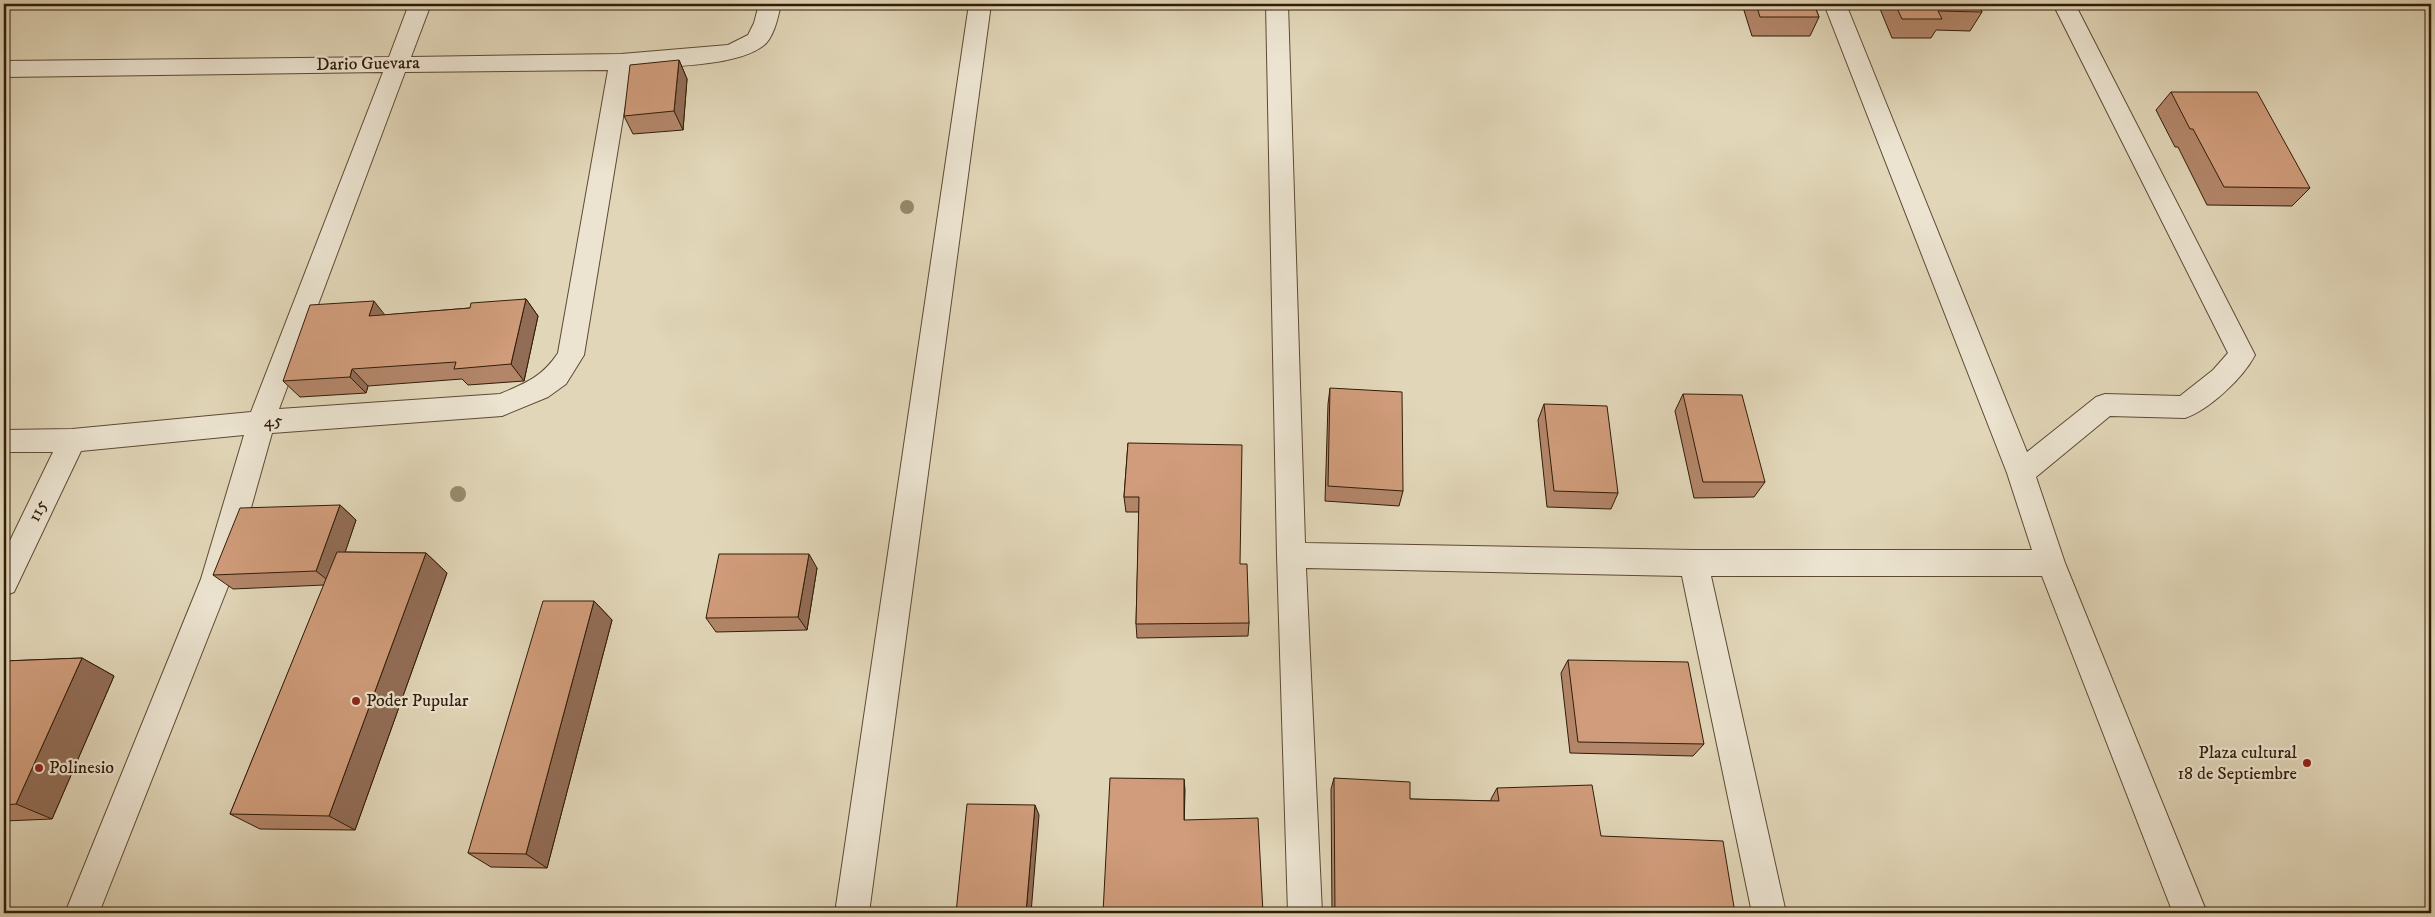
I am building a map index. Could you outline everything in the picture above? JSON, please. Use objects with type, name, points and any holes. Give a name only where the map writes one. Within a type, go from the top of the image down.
[{"type":"street","points":[[82,913],[216,579],[260,422],[420,4]]},
{"type":"street","name":"Dario Guevara","points":[[4,69],[398,63],[621,62],[732,52],[756,40],[765,23],[770,4]]},
{"type":"street","points":[[852,913],[980,4]]},
{"type":"street","points":[[1277,4],[1291,554],[1305,913]]},
{"type":"street","points":[[1835,4],[2021,473],[2051,563],[2190,913]]},
{"type":"street","points":[[2021,473],[2105,405],[2185,407],[2222,378],[2242,355],[2064,4]]},
{"type":"street","name":"45","points":[[4,441],[72,440],[260,422],[502,405],[539,389],[557,376],[570,355],[621,62]]},
{"type":"street","name":"115","points":[[4,583],[72,440]]},
{"type":"street","points":[[1291,554],[1694,563],[2051,563]]},
{"type":"street","points":[[1694,563],[1769,913]]},
{"type":"building","points":[[1756,4],[1814,4],[1819,17],[1760,17]]},
{"type":"building","points":[[1895,4],[1978,4],[1982,12],[1938,11],[1942,19],[1902,19]]},
{"type":"building","points":[[679,60],[674,111],[624,116],[630,65]]},
{"type":"building","points":[[2171,92],[2257,92],[2310,188],[2224,187]]},
{"type":"building","points":[[526,299],[511,364],[454,369],[456,362],[352,369],[350,377],[283,381],[310,305],[374,301],[369,316],[470,308],[471,303]]},
{"type":"building","points":[[1330,388],[1402,392],[1403,491],[1328,486]]},
{"type":"building","points":[[1683,394],[1742,395],[1765,482],[1703,482]]},
{"type":"building","points":[[1544,404],[1607,406],[1618,493],[1554,491]]},
{"type":"building","points":[[1128,443],[1242,445],[1240,564],[1247,564],[1249,623],[1136,624],[1139,497],[1124,497]]},
{"type":"building","points":[[340,505],[316,571],[213,575],[240,508]]},
{"type":"building","points":[[337,552],[426,553],[329,816],[230,814]]},
{"type":"building","points":[[719,554],[809,554],[798,617],[706,618]]},
{"type":"building","points":[[543,601],[594,601],[526,854],[468,853]]},
{"type":"building","points":[[82,658],[16,804],[4,805],[4,661]]},
{"type":"building","points":[[1568,660],[1688,662],[1704,744],[1578,742]]},
{"type":"building","points":[[1110,778],[1184,779],[1184,820],[1258,818],[1263,913],[1103,913]]},
{"type":"building","points":[[1334,778],[1410,782],[1410,799],[1499,801],[1497,788],[1592,785],[1601,836],[1723,841],[1735,913],[1335,913]]},
{"type":"building","points":[[967,804],[1035,805],[1026,913],[956,913]]},
{"type":"place","name":"Poder Pupular","points":[[356,701]]},
{"type":"place","name":"Plaza cultural 18 de Septiembre","points":[[2307,763]]},
{"type":"place","name":"Polinesio","points":[[39,768]]}]
